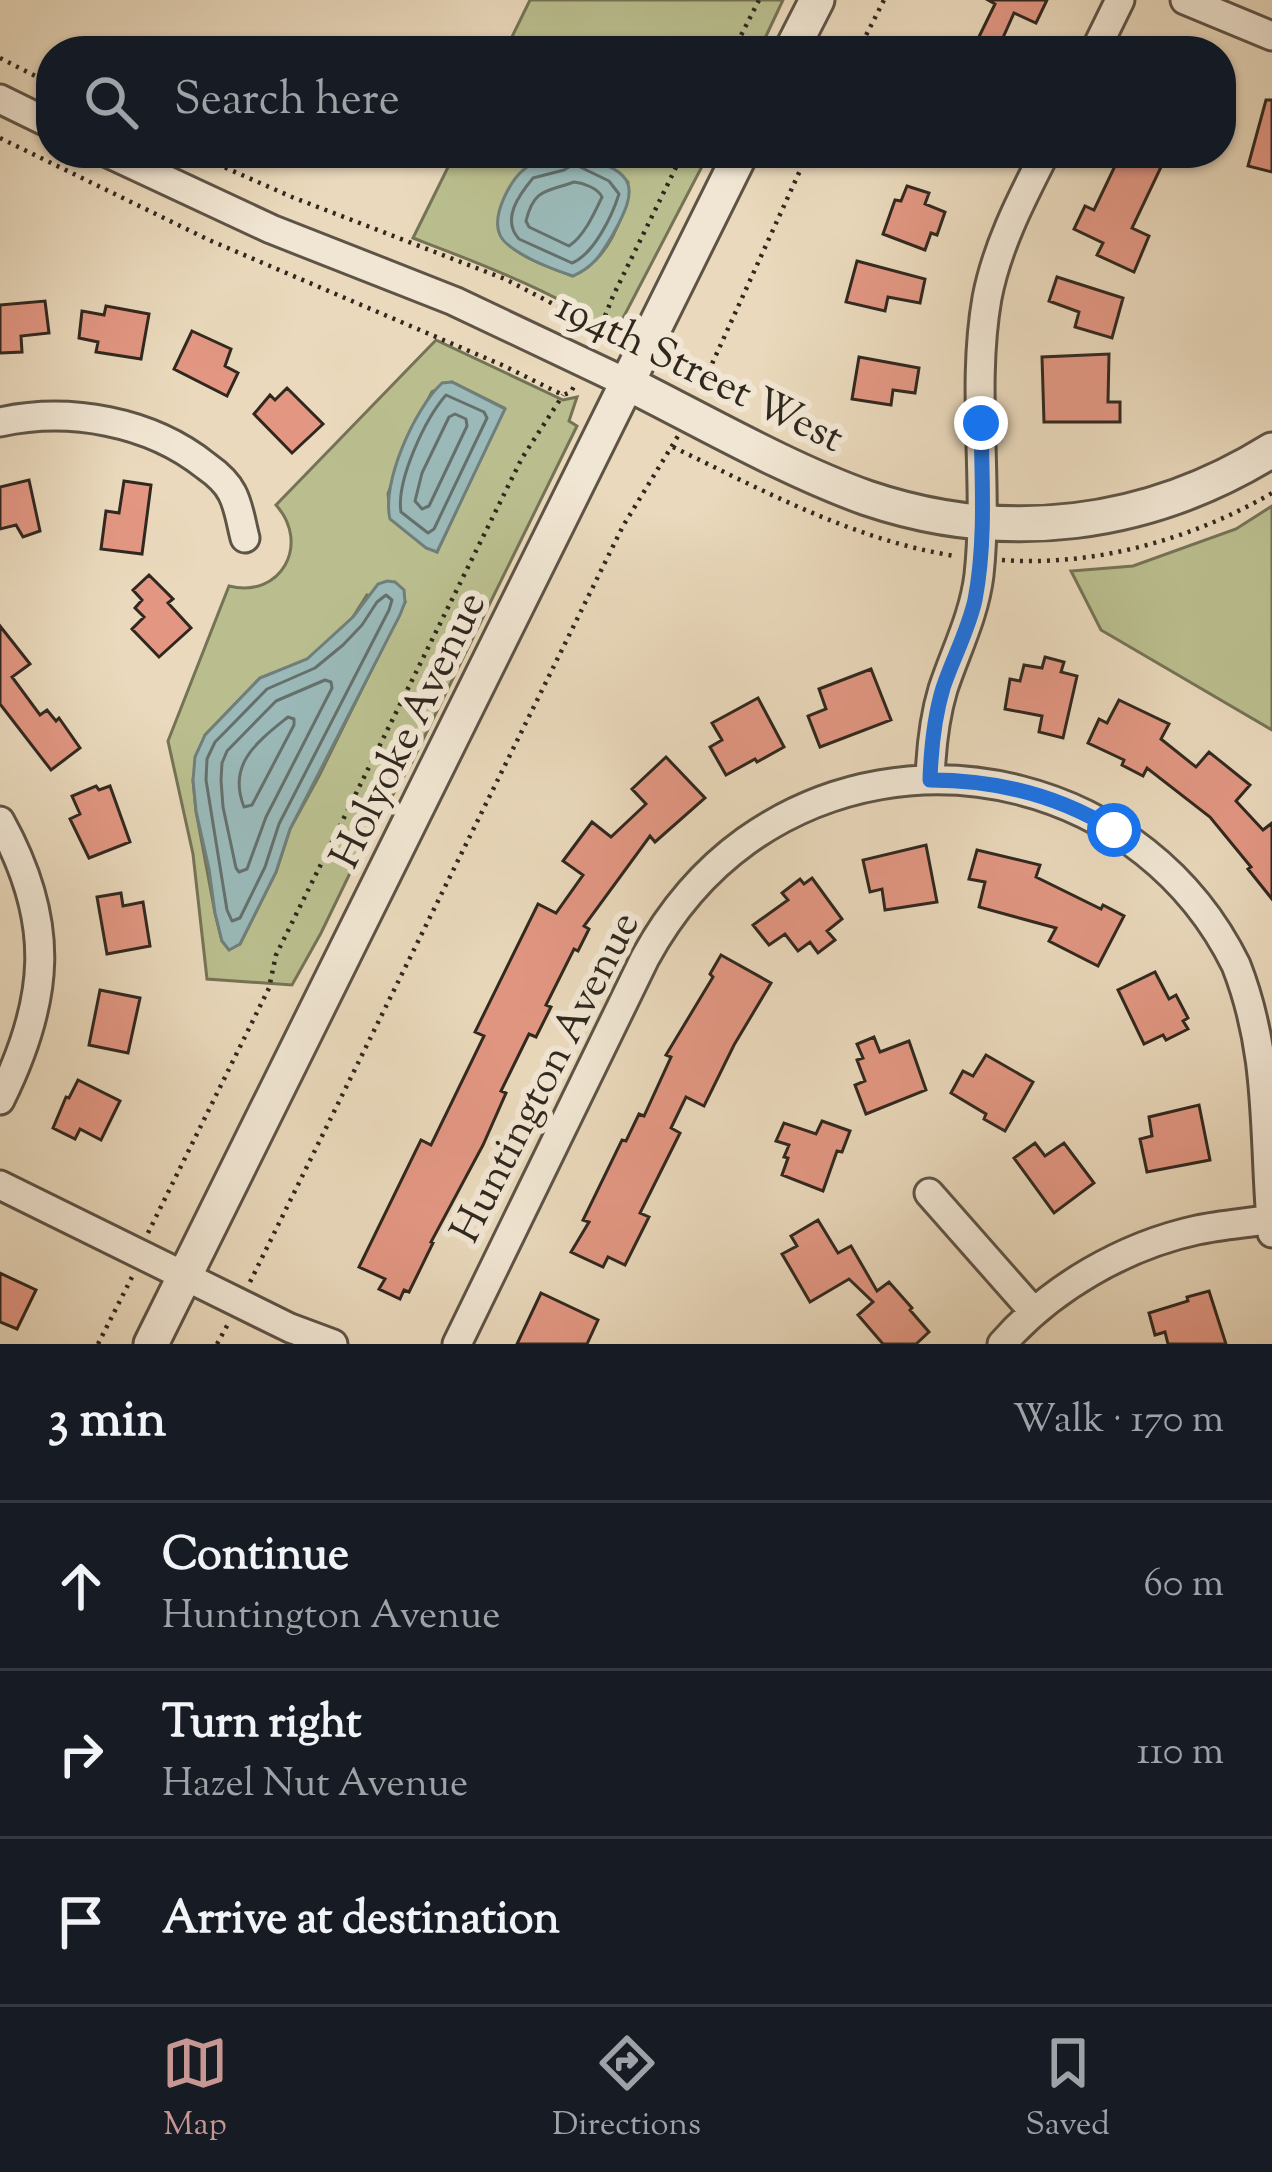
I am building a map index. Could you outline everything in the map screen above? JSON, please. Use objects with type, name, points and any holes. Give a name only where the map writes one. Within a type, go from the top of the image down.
[{"type":"street","points":[[799,36],[817,0]]},
{"type":"street","points":[[1102,36],[1120,0]]},
{"type":"street","points":[[1185,0],[1272,35]]},
{"type":"street","points":[[0,99],[36,117]]},
{"type":"street","name":"194th Street West","points":[[141,168],[303,242],[454,301],[800,469],[864,497],[920,513],[983,524],[1125,514],[1205,488],[1272,450]]},
{"type":"street","name":"Holyoke Avenue","points":[[151,1344],[734,168]]},
{"type":"street","points":[[930,780],[934,724],[971,616],[979,575],[983,333],[988,297],[998,254],[1038,168]]},
{"type":"street","points":[[0,422],[69,416],[130,427],[163,440],[196,458],[225,482],[234,495],[244,538]]},
{"type":"street","name":"Huntington Avenue","points":[[457,1344],[645,958],[683,900],[733,851],[766,828],[862,788],[930,780],[1008,787],[1079,810],[1114,830],[1173,877],[1200,907],[1236,965],[1262,1036],[1270,1094],[1272,1233]]},
{"type":"street","points":[[0,821],[28,884],[38,923],[40,963],[33,1020],[0,1100]]},
{"type":"street","points":[[0,1185],[146,1241],[185,1275],[290,1328],[333,1344]]},
{"type":"street","points":[[928,1192],[1034,1312]]},
{"type":"street","points":[[1002,1344],[1034,1312],[1096,1269],[1196,1230],[1271,1220]]},
{"type":"path","points":[[741,36],[759,0]]},
{"type":"path","points":[[866,36],[884,0]]},
{"type":"path","points":[[0,58],[36,76]]},
{"type":"path","points":[[0,138],[36,156]]},
{"type":"path","points":[[61,168],[209,240],[563,395]]},
{"type":"path","points":[[226,168],[505,279],[590,322],[598,332],[676,168]]},
{"type":"path","points":[[239,1303],[623,526],[670,453],[801,168]]},
{"type":"path","points":[[98,1344],[262,1003],[276,955],[511,480],[563,395],[571,392]]},
{"type":"green space","points":[[530,0],[783,0],[766,36],[512,36]]},
{"type":"green space","points":[[448,168],[537,168],[498,225],[517,251],[573,276],[605,249],[623,210],[628,182],[610,168],[701,168],[622,320],[611,331],[605,333],[572,307],[413,238]]},
{"type":"green space","points":[[436,340],[563,400],[577,397],[569,421],[577,426],[410,766],[367,838],[292,985],[207,979],[193,854],[168,741],[229,586],[263,584],[285,565],[291,536],[276,505]],"holes":[[[452,382],[504,408],[437,552],[391,519],[388,494],[410,433],[432,392]],[[367,595],[405,602],[290,829],[276,872],[240,944],[229,949],[222,941],[215,913],[196,811],[193,780],[205,735],[260,678],[307,660],[334,637]]]},
{"type":"green space","points":[[1272,506],[1272,730],[1101,630],[1071,571],[1133,566],[1236,529]]},
{"type":"water","points":[[526,168],[612,168],[623,176],[628,184],[627,205],[601,253],[587,268],[573,276],[533,260],[500,235],[500,208]]},
{"type":"water","points":[[452,382],[505,409],[437,552],[390,519],[389,504],[395,467],[411,428],[442,383]]},
{"type":"water","points":[[387,581],[404,590],[400,615],[290,829],[276,872],[240,944],[229,950],[215,913],[196,811],[195,757],[205,735],[260,678],[307,659],[353,617],[378,584]]},
{"type":"building","points":[[988,0],[1047,0],[1036,23],[1014,13],[1004,36],[979,36],[995,4]]},
{"type":"building","points":[[1266,100],[1272,100],[1272,172],[1248,166]]},
{"type":"building","points":[[1114,168],[1161,168],[1132,228],[1149,236],[1134,272],[1097,255],[1103,243],[1074,229],[1085,206],[1094,210]]},
{"type":"building","points":[[907,186],[929,193],[925,204],[945,212],[937,235],[931,233],[925,250],[883,234],[895,200],[901,201]]},
{"type":"building","points":[[857,261],[925,279],[920,303],[888,297],[885,311],[846,302]]},
{"type":"building","points":[[1057,277],[1123,298],[1112,338],[1075,327],[1079,312],[1049,301]]},
{"type":"building","points":[[45,301],[49,333],[21,336],[22,352],[0,353],[0,305]]},
{"type":"building","points":[[106,306],[149,314],[141,359],[96,352],[98,342],[79,338],[82,311],[104,315]]},
{"type":"building","points":[[192,331],[231,349],[225,366],[238,373],[227,396],[174,369]]},
{"type":"building","points":[[1109,354],[1108,402],[1120,402],[1120,422],[1044,422],[1042,357]]},
{"type":"building","points":[[859,357],[919,368],[915,393],[893,390],[891,405],[852,399]]},
{"type":"building","points":[[287,388],[323,424],[292,453],[254,414],[270,395],[275,400]]},
{"type":"building","points":[[29,480],[40,531],[23,537],[16,525],[0,529],[0,487]]},
{"type":"building","points":[[124,481],[151,485],[142,554],[101,549],[106,511],[119,513]]},
{"type":"building","points":[[149,575],[173,599],[168,603],[191,628],[159,657],[132,629],[144,617],[135,608],[142,600],[133,590]]},
{"type":"building","points":[[0,626],[30,664],[12,677],[40,715],[47,710],[56,721],[59,718],[80,748],[51,770],[0,704]]},
{"type":"building","points":[[1045,657],[1064,662],[1061,672],[1077,676],[1063,738],[1039,732],[1042,716],[1005,709],[1010,679],[1020,681],[1024,665],[1042,668]]},
{"type":"building","points":[[871,669],[891,720],[820,747],[808,716],[826,709],[819,689]]},
{"type":"building","points":[[758,698],[784,747],[726,775],[710,747],[722,740],[712,723]]},
{"type":"building","points":[[1119,700],[1169,724],[1161,739],[1196,767],[1209,752],[1250,785],[1236,801],[1263,830],[1272,823],[1272,899],[1210,817],[1147,768],[1143,776],[1122,765],[1124,760],[1088,743],[1099,719],[1107,723]]},
{"type":"building","points":[[666,757],[705,798],[655,842],[650,836],[584,926],[589,929],[546,1005],[551,1007],[536,1037],[529,1034],[501,1091],[506,1093],[483,1145],[409,1292],[404,1290],[400,1299],[379,1289],[385,1279],[359,1267],[421,1140],[431,1145],[484,1036],[475,1032],[538,904],[556,913],[583,875],[563,861],[592,822],[611,837],[646,804],[632,789]]},
{"type":"building","points":[[96,786],[99,790],[110,786],[130,842],[89,858],[70,819],[80,814],[72,796]]},
{"type":"building","points":[[926,845],[937,902],[885,910],[882,889],[870,892],[863,860]]},
{"type":"building","points":[[977,850],[1040,865],[1036,877],[1124,916],[1098,966],[1049,941],[1056,928],[979,907],[985,882],[969,879]]},
{"type":"building","points":[[812,878],[842,919],[827,931],[835,940],[818,953],[810,942],[798,951],[785,934],[769,945],[753,925],[788,900],[782,893],[800,879],[804,884]]},
{"type":"building","points":[[121,893],[123,906],[143,902],[150,946],[107,954],[97,897]]},
{"type":"building","points":[[721,955],[771,983],[704,1106],[686,1097],[671,1128],[680,1133],[640,1213],[649,1217],[625,1265],[608,1257],[603,1267],[571,1252],[589,1222],[583,1220],[622,1140],[626,1141],[639,1114],[644,1116],[671,1057],[666,1055]]},
{"type":"building","points":[[1155,972],[1169,999],[1176,995],[1188,1018],[1183,1021],[1188,1029],[1144,1044],[1118,990]]},
{"type":"building","points":[[100,990],[140,998],[128,1053],[89,1045]]},
{"type":"building","points":[[874,1037],[880,1052],[909,1041],[926,1090],[866,1114],[855,1085],[865,1081],[857,1044]]},
{"type":"building","points":[[986,1055],[1033,1082],[1005,1131],[951,1093],[963,1071],[973,1076]]},
{"type":"building","points":[[78,1080],[120,1101],[101,1140],[80,1129],[75,1139],[53,1128]]},
{"type":"building","points":[[1199,1105],[1210,1160],[1147,1172],[1140,1139],[1152,1136],[1149,1117]]},
{"type":"building","points":[[822,1121],[850,1131],[842,1152],[837,1151],[823,1191],[782,1175],[789,1145],[776,1141],[784,1123],[816,1134]]},
{"type":"building","points":[[1035,1143],[1045,1156],[1064,1143],[1094,1183],[1054,1213],[1014,1158]]},
{"type":"building","points":[[818,1220],[838,1253],[851,1246],[877,1291],[889,1282],[912,1308],[929,1332],[916,1344],[883,1344],[858,1315],[873,1302],[849,1279],[810,1302],[782,1254],[797,1246],[791,1236]]},
{"type":"building","points":[[0,1273],[36,1290],[17,1329],[0,1322]]},
{"type":"building","points":[[1209,1291],[1226,1344],[1168,1344],[1165,1332],[1155,1335],[1149,1313]]},
{"type":"building","points":[[541,1293],[598,1320],[587,1344],[517,1344]]},
{"type":"route","points":[[981,423],[979,575],[971,616],[938,706],[930,780],[1024,790],[1079,810],[1114,830]]}]
